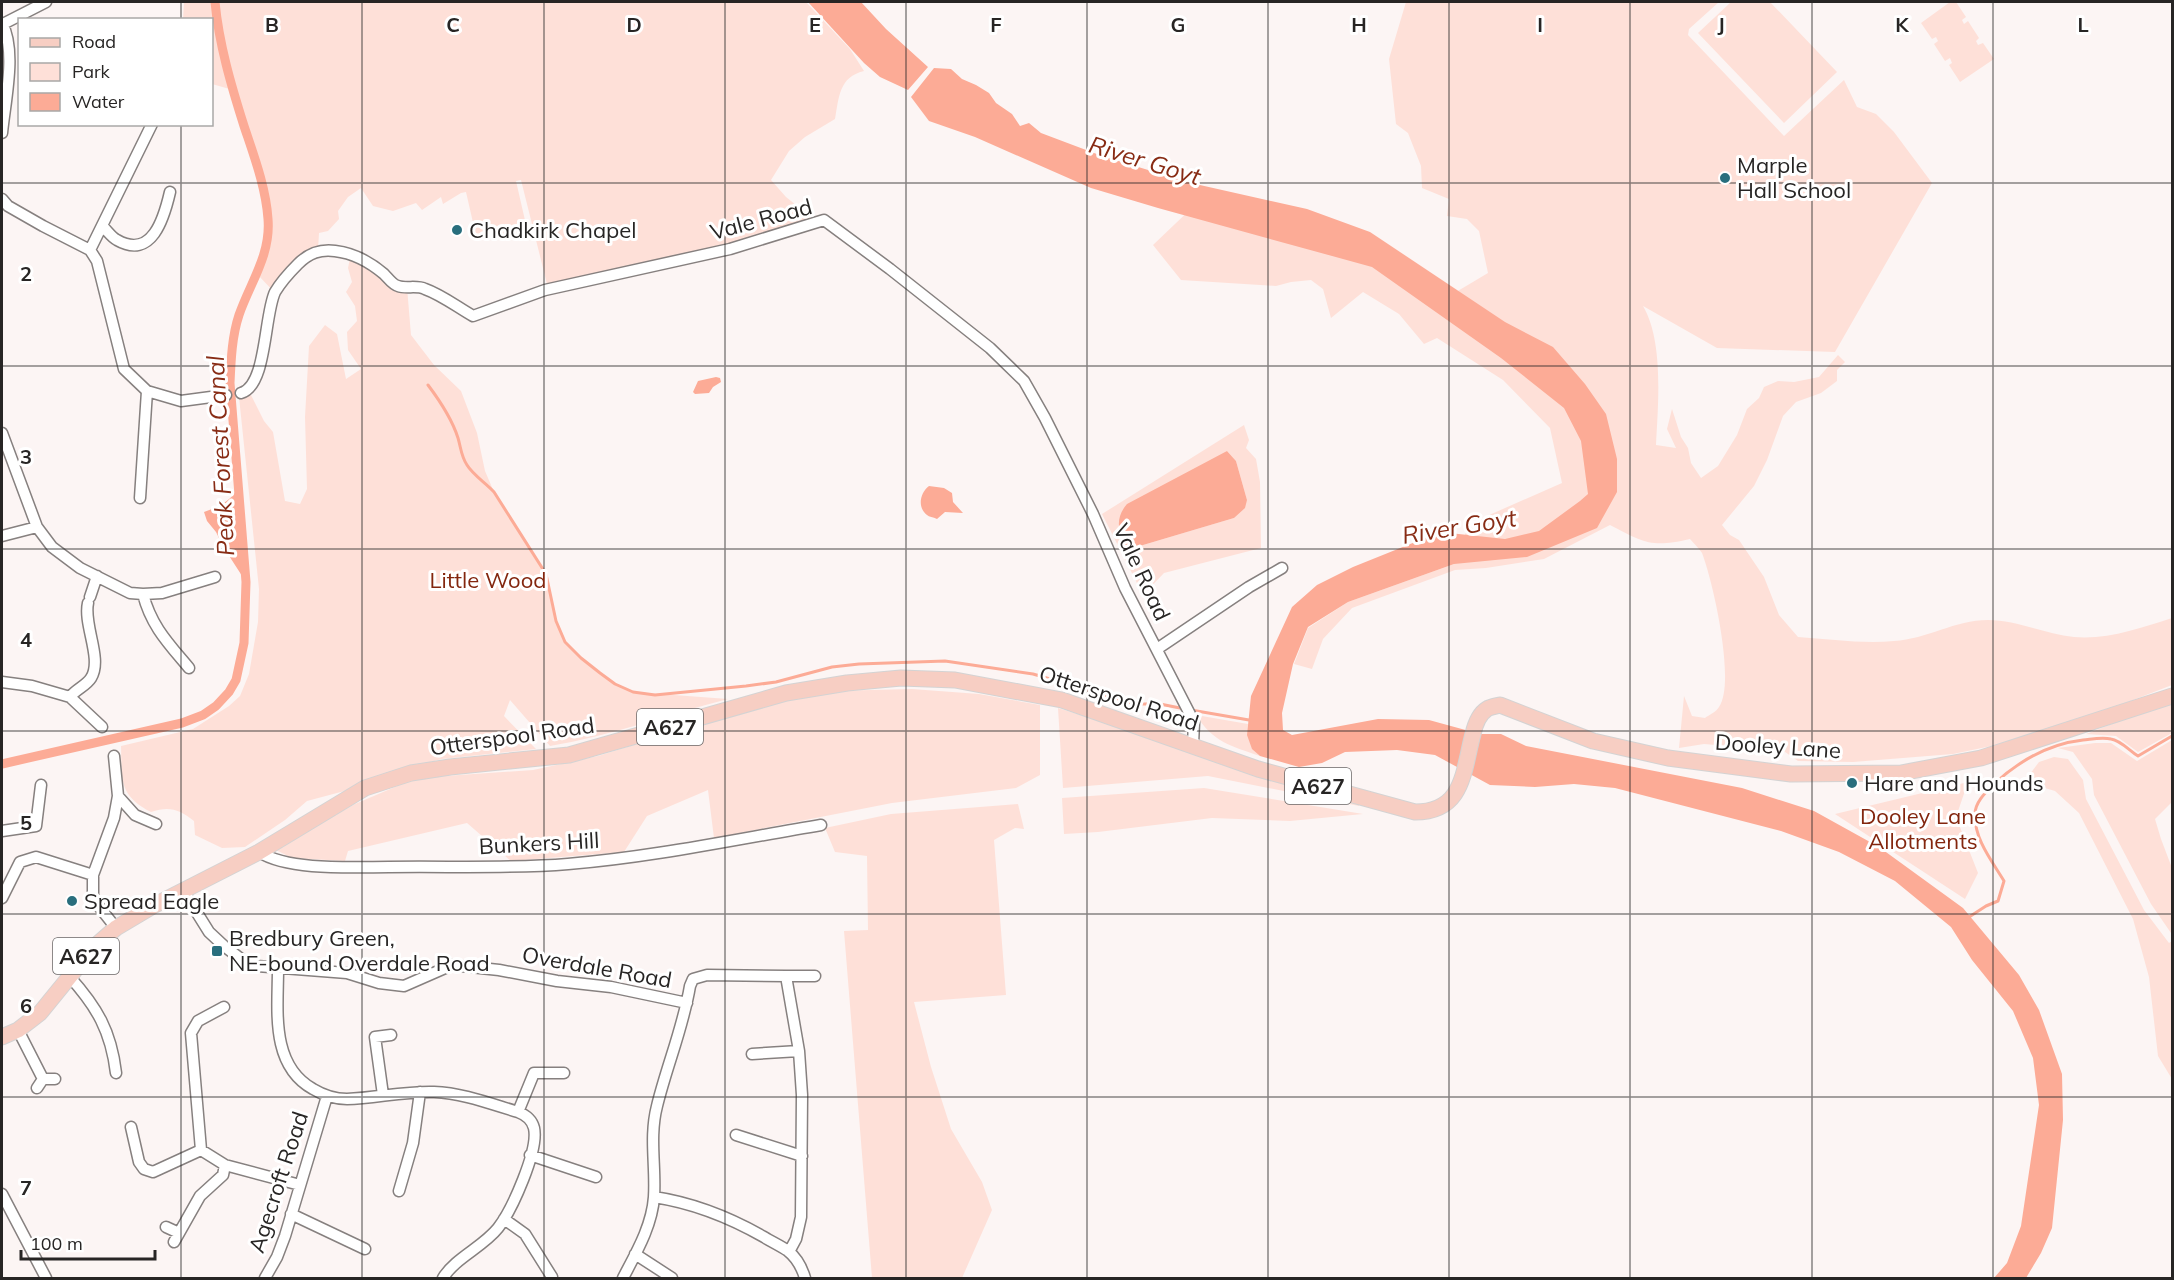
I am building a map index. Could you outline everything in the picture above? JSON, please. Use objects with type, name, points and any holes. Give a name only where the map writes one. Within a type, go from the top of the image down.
[{"type":"main road","name":"Otterspool Road","points":[[259,852],[365,788],[411,773],[569,755],[786,693],[847,683],[901,678],[955,680],[1013,689],[1062,700],[1258,769],[1405,810],[1431,812],[1445,806]]},
{"type":"main road","name":"Dooley Lane","points":[[1445,806],[1460,784],[1478,719],[1487,708],[1500,705],[1593,741],[1668,758],[1791,774],[1901,773],[1981,758],[2172,696]]},
{"type":"main road","name":"A627","points":[[2,1037],[18,1030],[40,1013],[93,948],[116,928],[153,906],[259,852]]},
{"type":"street","points":[[2,133],[9,53],[8,39],[2,24],[46,2]]},
{"type":"street","points":[[90,250],[151,126]]},
{"type":"street","points":[[102,226],[116,240],[132,244],[143,243],[154,236],[161,224],[170,192]]},
{"type":"street","points":[[2,199],[8,206],[90,250],[97,261],[124,369],[147,391],[181,401],[226,395]]},
{"type":"street","name":"Vale Road","points":[[241,393],[253,385],[257,374],[268,313],[275,293],[287,275],[304,258],[318,250],[334,250],[351,254],[370,264],[396,286],[424,288],[473,316],[545,290],[730,249],[824,220],[890,268],[990,348],[1024,381],[1093,514],[1125,588],[1194,722],[1193,745]]},
{"type":"street","points":[[140,498],[147,391]]},
{"type":"street","points":[[2,433],[37,527],[52,547],[80,567],[129,593],[162,593],[215,577]]},
{"type":"street","points":[[2,536],[37,527]]},
{"type":"street","points":[[1157,648],[1282,568]]},
{"type":"street","points":[[70,697],[92,677],[94,668],[86,614],[97,576]]},
{"type":"street","points":[[143,594],[147,610],[156,628],[189,669]]},
{"type":"street","points":[[2,682],[32,686],[70,697],[102,727]]},
{"type":"street","points":[[114,756],[118,796],[114,818],[93,875],[93,899],[116,928]]},
{"type":"street","points":[[2,831],[36,825],[41,785]]},
{"type":"street","points":[[118,796],[135,815],[156,824]]},
{"type":"street","name":"Bunkers Hill","points":[[259,852],[268,857],[295,864],[375,867],[567,864],[678,849],[821,825]]},
{"type":"street","points":[[2,898],[20,862],[36,857],[93,875]]},
{"type":"street","name":"Overdale Road","points":[[184,892],[209,932],[224,946],[257,966],[278,969],[347,973],[379,983],[404,986],[452,965],[611,987],[687,1003],[690,986],[698,976],[786,976]]},
{"type":"street","points":[[278,969],[278,1032],[281,1050],[288,1065],[307,1086],[327,1096],[347,1099],[420,1092],[448,1093],[518,1112],[528,1118],[534,1130],[534,1140],[519,1190],[504,1219],[497,1230],[443,1278]]},
{"type":"street","points":[[69,976],[85,994],[106,1032],[113,1048],[116,1073]]},
{"type":"street","points":[[789,1252],[796,1239],[801,1217],[802,1095],[799,1051],[786,976],[814,976]]},
{"type":"street","points":[[624,1278],[651,1217],[654,1197],[652,1144],[657,1106],[680,1035],[687,1003]]},
{"type":"street","points":[[201,1150],[191,1033],[198,1021],[224,1007]]},
{"type":"street","points":[[18,1030],[40,1084],[55,1079]]},
{"type":"street","points":[[383,1095],[375,1037],[391,1035]]},
{"type":"street","points":[[752,1054],[799,1051]]},
{"type":"street","points":[[518,1112],[534,1073],[564,1073]]},
{"type":"street","points":[[399,1191],[413,1143],[420,1092]]},
{"type":"street","name":"Agecroft Road","points":[[265,1278],[277,1257],[327,1096]]},
{"type":"street","points":[[131,1127],[139,1162],[144,1169],[153,1172],[201,1150]]},
{"type":"street","points":[[736,1135],[802,1156]]},
{"type":"street","points":[[201,1150],[225,1165],[300,1185]]},
{"type":"street","points":[[530,1155],[596,1177]]},
{"type":"street","points":[[166,1227],[176,1238],[200,1196],[223,1175],[225,1165]]},
{"type":"street","points":[[2,1194],[46,1278]]},
{"type":"street","points":[[654,1197],[680,1200],[721,1215],[789,1252],[800,1265],[806,1278]]},
{"type":"street","points":[[291,1214],[364,1249]]},
{"type":"street","points":[[504,1219],[525,1234],[552,1277]]},
{"type":"street","points":[[635,1254],[672,1278]]},
{"type":"green space","points":[[184,2],[806,2],[850,49],[864,71],[849,78],[845,83],[839,96],[835,119],[805,137],[789,151],[771,180],[811,219],[707,251],[547,284],[521,180],[516,181],[527,229],[477,240],[466,192],[443,204],[441,197],[422,210],[416,203],[393,211],[373,206],[361,188],[348,197],[338,211],[339,219],[328,231],[319,233],[318,250],[275,293],[258,275],[267,241],[268,220],[264,189],[255,155],[233,90],[213,84],[213,18],[183,18]]},
{"type":"green space","points":[[1406,2],[1719,2],[1689,29],[1688,35],[1784,136],[1844,80],[1857,107],[1876,114],[1894,132],[1932,183],[1835,352],[1717,348],[1643,306],[1650,321],[1657,355],[1656,445],[1676,448],[1667,429],[1672,409],[1681,437],[1688,448],[1691,463],[1701,478],[1718,466],[1737,435],[1747,409],[1759,398],[1764,387],[1778,381],[1794,382],[1819,377],[1838,355],[1845,362],[1837,370],[1837,381],[1821,393],[1796,402],[1783,416],[1767,460],[1754,486],[1722,525],[1730,535],[1739,540],[1764,577],[1779,615],[1798,637],[1858,642],[1906,640],[1964,623],[1988,620],[2010,622],[2074,637],[2099,637],[2172,618],[2172,685],[2084,719],[2006,743],[1953,754],[1853,762],[1798,761],[1775,745],[1751,741],[1727,746],[1704,744],[1679,748],[1684,696],[1692,716],[1705,718],[1718,709],[1724,695],[1724,655],[1721,631],[1707,567],[1702,553],[1690,539],[1666,543],[1648,542],[1610,525],[1544,559],[1486,568],[1455,570],[1352,608],[1323,639],[1312,669],[1294,664],[1308,628],[1348,602],[1454,564],[1458,548],[1471,523],[1562,483],[1550,428],[1503,380],[1437,338],[1424,344],[1399,314],[1363,292],[1331,318],[1323,289],[1311,280],[1276,286],[1181,280],[1153,245],[1198,202],[1256,213],[1446,298],[1488,273],[1479,231],[1467,219],[1447,216],[1449,199],[1422,188],[1421,166],[1408,133],[1396,124],[1389,59]]},
{"type":"green space","points":[[1731,2],[1770,2],[1837,72],[1784,123],[1698,33]]},
{"type":"green space","points":[[1950,2],[1956,2],[1966,17],[1962,20],[1964,24],[1968,21],[1979,38],[1976,41],[1978,45],[1983,43],[1994,59],[1960,82],[1949,65],[1952,63],[1950,58],[1945,61],[1934,44],[1938,41],[1936,37],[1932,39],[1921,23]]},
{"type":"green space","name":"Little Wood","points":[[351,254],[407,287],[411,335],[434,365],[461,391],[477,433],[485,471],[494,492],[546,574],[556,621],[565,642],[600,673],[615,684],[633,692],[728,699],[617,731],[550,746],[510,700],[504,716],[536,749],[442,759],[391,772],[352,789],[307,801],[285,820],[245,847],[222,848],[195,835],[194,821],[183,814],[169,809],[151,812],[133,799],[127,792],[122,777],[121,746],[193,729],[229,706],[240,696],[249,674],[258,622],[259,589],[239,397],[250,393],[264,421],[273,432],[285,501],[300,504],[307,489],[305,417],[309,346],[325,325],[337,334],[346,379],[361,369],[348,350],[347,332],[357,321],[355,306],[346,292],[352,282],[348,268]]},
{"type":"green space","points":[[1244,425],[1249,440],[1246,448],[1256,459],[1260,482],[1261,548],[1164,573],[1143,595],[1102,514]],"holes":[[[1227,451],[1236,461],[1247,500],[1234,518],[1133,548],[1125,546]]]},
{"type":"green space","points":[[912,689],[979,694],[1040,705],[1040,775],[1016,788],[892,803],[714,838],[708,790],[647,816],[624,852],[511,861],[467,823],[348,851],[345,861],[292,858],[274,849],[355,804],[416,778],[533,770],[598,756],[775,701],[831,691]]},
{"type":"green space","points":[[2172,701],[2172,733],[2138,752],[2116,736],[2086,734]]},
{"type":"green space","points":[[1058,708],[1358,802],[1359,806],[1208,776],[1063,788]]},
{"type":"green space","points":[[1196,715],[1248,724],[1250,742],[1260,756],[1231,746],[1216,737]]},
{"type":"green space","points":[[2172,740],[2172,802],[2155,819],[2172,868],[2171,933],[2151,904],[2094,795],[2092,779],[2073,752],[2058,748],[2111,743],[2137,761]]},
{"type":"green space","points":[[2054,757],[2068,759],[2083,780],[2086,799],[2144,910],[2169,943],[2172,941],[2172,1079],[2158,1056],[2149,977],[2133,919],[2079,813],[2055,791],[2024,782],[2039,762]]},
{"type":"green space","name":"Dooley Lane Allotments","points":[[1968,782],[1956,817],[1978,873],[1965,899],[1835,814]]},
{"type":"green space","points":[[1204,788],[1363,814],[1290,821],[1212,818],[1064,834],[1062,798]]},
{"type":"green space","points":[[1018,804],[1024,829],[1015,828],[994,840],[1006,995],[914,1002],[931,1067],[951,1129],[982,1182],[992,1210],[962,1278],[872,1278],[844,931],[868,930],[867,856],[835,852],[825,828],[891,814]]},
{"type":"water","points":[[808,2],[861,2],[886,29],[928,67],[908,90],[880,77],[864,63]]},
{"type":"water","points":[[934,68],[951,69],[962,79],[989,93],[996,103],[1012,114],[1020,126],[1029,123],[1041,133],[1102,156],[1191,183],[1307,209],[1370,232],[1505,322],[1553,347],[1585,384],[1606,414],[1617,459],[1617,492],[1597,528],[1527,557],[1454,564],[1348,602],[1308,627],[1293,664],[1282,713],[1283,730],[1292,735],[1378,719],[1429,720],[1480,734],[1501,734],[1526,746],[1742,788],[1814,811],[1879,847],[1963,908],[2019,975],[2039,1010],[2062,1074],[2063,1120],[2052,1228],[2026,1278],[1994,1278],[2007,1263],[2021,1226],[2039,1105],[2033,1058],[2013,1011],[1972,960],[1951,927],[1895,881],[1839,852],[1781,831],[1615,788],[1574,784],[1535,787],[1490,785],[1435,755],[1397,750],[1345,752],[1322,763],[1299,767],[1260,756],[1252,749],[1247,735],[1251,696],[1292,607],[1317,585],[1353,567],[1440,532],[1505,539],[1539,531],[1588,494],[1581,441],[1564,408],[1501,358],[1372,267],[1091,188],[975,137],[929,121],[911,97]]},
{"type":"water","points":[[720,378],[721,382],[709,393],[695,394],[693,392],[698,381]]},
{"type":"water","points":[[1227,451],[1236,461],[1247,500],[1245,508],[1234,518],[1133,548],[1125,546],[1119,519],[1127,504]]},
{"type":"water","points":[[929,486],[944,488],[952,493],[953,502],[963,513],[945,512],[937,519],[927,515],[922,508],[921,500],[923,492]]},
{"type":"water","points":[[239,487],[246,582],[207,521],[204,512],[224,503]]},
{"type":"waterway","name":"Peak Forest Canal","points":[[2,764],[182,723],[203,715],[216,706],[236,680],[244,643],[246,582],[230,383],[231,357],[239,315],[263,257],[268,219],[259,172],[226,64],[215,2]]},
{"type":"waterway","points":[[428,385],[452,424],[467,465],[494,492],[546,574],[556,621],[565,642],[600,673],[615,684],[633,692],[655,695],[746,686],[776,682],[832,667],[859,664],[945,661],[1033,674],[1136,704],[1160,704],[1185,709]]},
{"type":"waterway","points":[[1191,710],[1249,720]]},
{"type":"waterway","points":[[1966,919],[1998,901],[2004,881],[1985,849],[1975,823],[1977,805],[1994,784],[2035,754],[2058,745],[2108,738],[2118,741],[2138,756],[2172,736]]},
{"type":"place","name":"Marple Hall School","points":[[1725,178]]},
{"type":"place","name":"Chadkirk Chapel","points":[[457,230]]},
{"type":"place","name":"Hare and Hounds","points":[[1852,783]]},
{"type":"place","name":"Spread Eagle","points":[[72,901]]},
{"type":"place","name":"Bredbury Green, NE-bound Overdale Road","points":[[217,951]]},
{"type":"water label","name":"River Goyt","points":[[1145,160]]},
{"type":"water label","name":"River Goyt","points":[[1459,526]]}]
